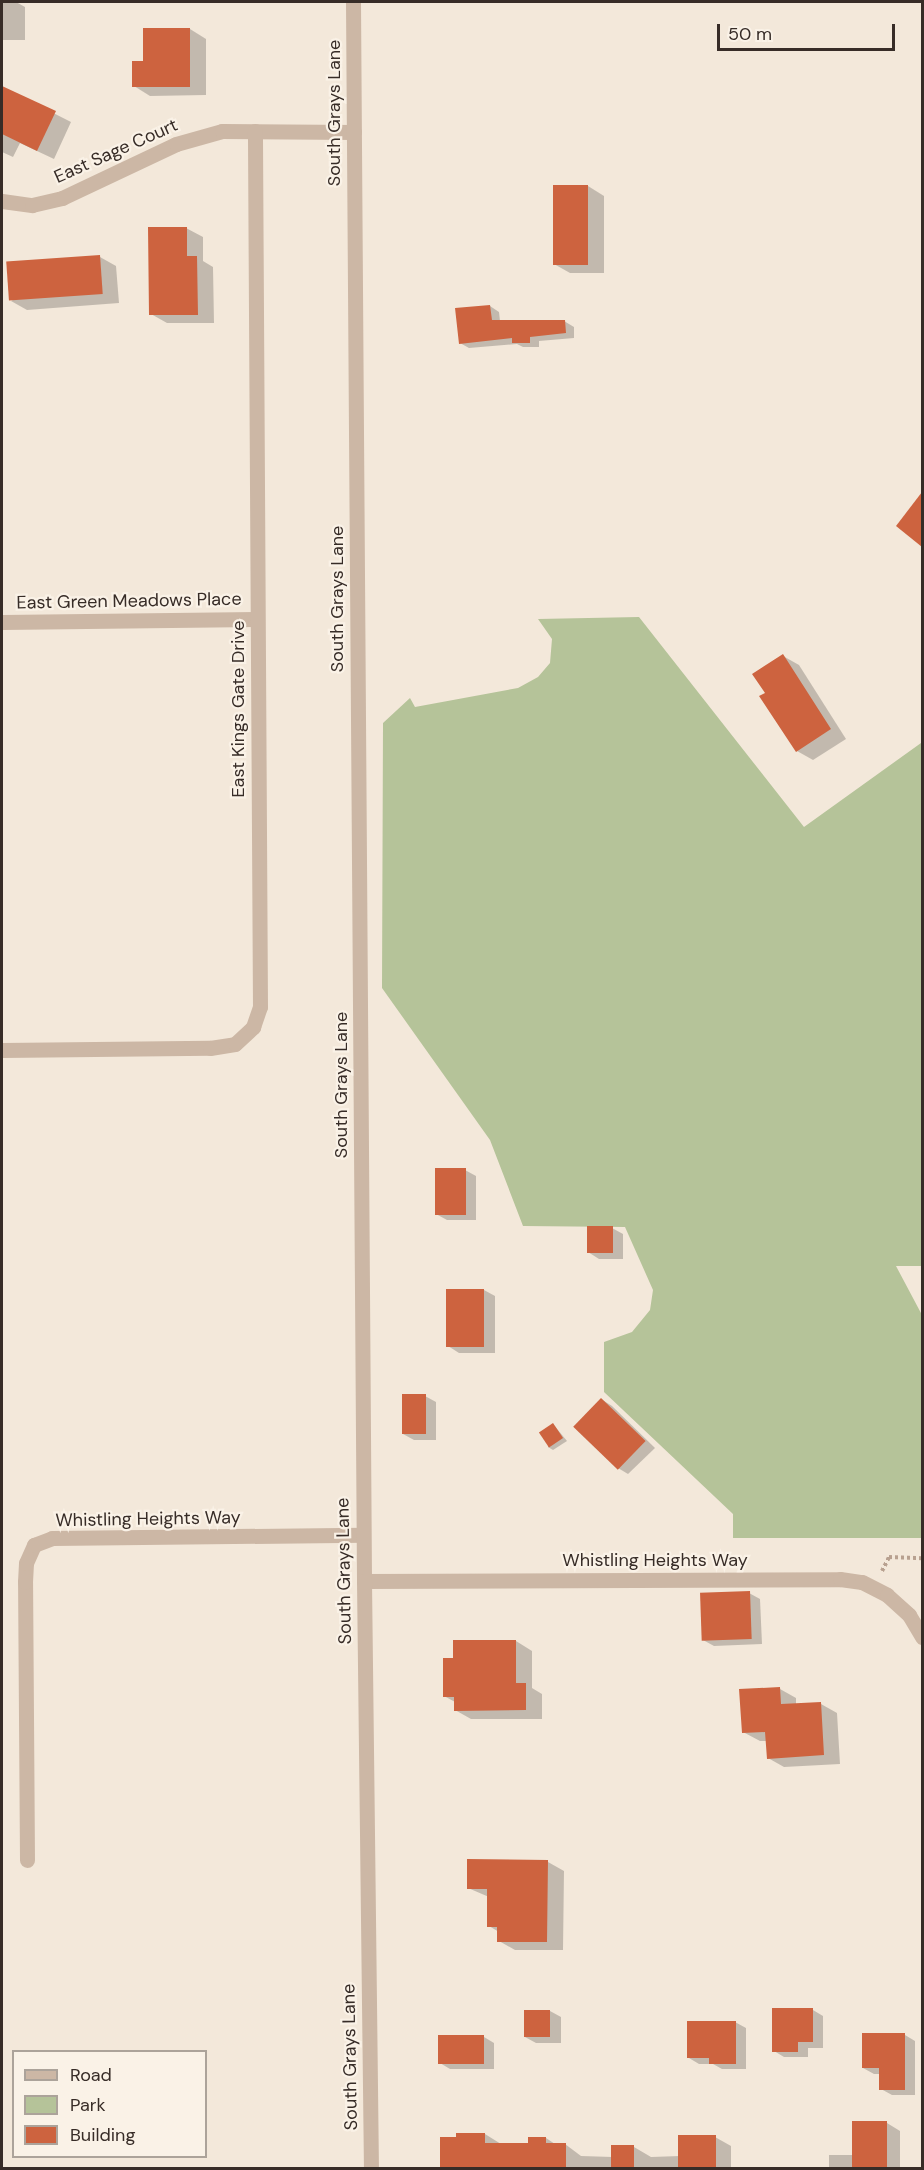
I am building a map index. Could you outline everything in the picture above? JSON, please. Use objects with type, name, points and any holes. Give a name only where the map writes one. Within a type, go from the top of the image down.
[{"type":"street","name":"South Grays Lane","points":[[353,2],[363,1535],[370,2169]]},
{"type":"street","name":"East Sage Court","points":[[2,201],[32,205],[62,198],[176,144],[222,131],[354,132]]},
{"type":"street","name":"East Kings Gate Drive","points":[[2,1050],[210,1048],[235,1044],[253,1027],[260,1007],[255,131]]},
{"type":"street","name":"East Green Meadows Place","points":[[2,622],[257,619]]},
{"type":"street","name":"Whistling Heights Way","points":[[27,1860],[25,1582],[27,1563],[34,1545],[52,1538],[363,1535]]},
{"type":"street","name":"Whistling Heights Way","points":[[364,1581],[840,1579],[862,1582],[887,1595],[909,1615],[922,1637]]},
{"type":"path","points":[[873,1588],[890,1557],[922,1558]]},
{"type":"green space","points":[[639,617],[804,827],[921,743],[922,745],[922,1266],[896,1266],[922,1315],[922,1538],[733,1538],[733,1514],[604,1392],[604,1342],[632,1332],[650,1310],[653,1290],[625,1227],[523,1226],[490,1140],[382,988],[383,723],[410,698],[415,707],[518,688],[538,677],[550,663],[552,639],[538,619]]},
{"type":"building","points":[[143,28],[190,28],[190,87],[132,87],[132,61],[143,61]]},
{"type":"building","points":[[2,86],[56,111],[37,151],[2,134]]},
{"type":"building","points":[[553,185],[588,185],[588,265],[553,265]]},
{"type":"building","points":[[148,227],[187,227],[187,256],[197,256],[198,315],[149,315]]},
{"type":"building","points":[[100,255],[103,294],[9,300],[6,262]]},
{"type":"building","points":[[490,305],[492,320],[565,320],[566,333],[530,337],[530,343],[512,343],[512,338],[459,344],[455,308]]},
{"type":"building","points":[[922,492],[922,547],[896,526]]},
{"type":"building","points":[[783,654],[831,729],[796,752],[759,696],[765,693],[752,674]]},
{"type":"building","points":[[435,1168],[466,1168],[466,1215],[435,1215]]},
{"type":"building","points":[[587,1226],[613,1226],[613,1253],[587,1253]]},
{"type":"building","points":[[446,1289],[484,1289],[484,1347],[446,1347]]},
{"type":"building","points":[[402,1394],[426,1394],[426,1434],[402,1434]]},
{"type":"building","points":[[601,1398],[646,1441],[618,1470],[573,1427]]},
{"type":"building","points":[[553,1423],[563,1438],[549,1447],[539,1433]]},
{"type":"building","points":[[750,1591],[752,1639],[702,1641],[700,1593]]},
{"type":"building","points":[[453,1640],[516,1640],[516,1683],[526,1683],[526,1710],[454,1711],[454,1697],[443,1697],[443,1658],[453,1658]]},
{"type":"building","points":[[780,1687],[781,1704],[821,1702],[824,1755],[767,1759],[765,1732],[742,1733],[739,1689]]},
{"type":"building","points":[[467,1859],[548,1860],[547,1942],[497,1942],[497,1927],[487,1927],[487,1889],[467,1889]]},
{"type":"building","points":[[772,2008],[813,2008],[813,2042],[798,2042],[798,2052],[772,2052]]},
{"type":"building","points":[[524,2010],[550,2010],[550,2037],[524,2037]]},
{"type":"building","points":[[687,2021],[736,2021],[736,2064],[709,2064],[709,2058],[687,2058]]},
{"type":"building","points":[[862,2033],[905,2033],[905,2090],[879,2090],[879,2068],[862,2068]]},
{"type":"building","points":[[438,2035],[484,2035],[484,2064],[438,2064]]},
{"type":"building","points":[[852,2121],[887,2121],[887,2168],[852,2168]]},
{"type":"building","points":[[456,2133],[485,2133],[485,2143],[528,2143],[528,2137],[546,2137],[546,2143],[566,2143],[566,2169],[440,2169],[440,2137],[456,2137]]},
{"type":"building","points":[[678,2135],[716,2135],[716,2168],[678,2168]]},
{"type":"building","points":[[611,2145],[634,2145],[634,2168],[611,2168]]}]
